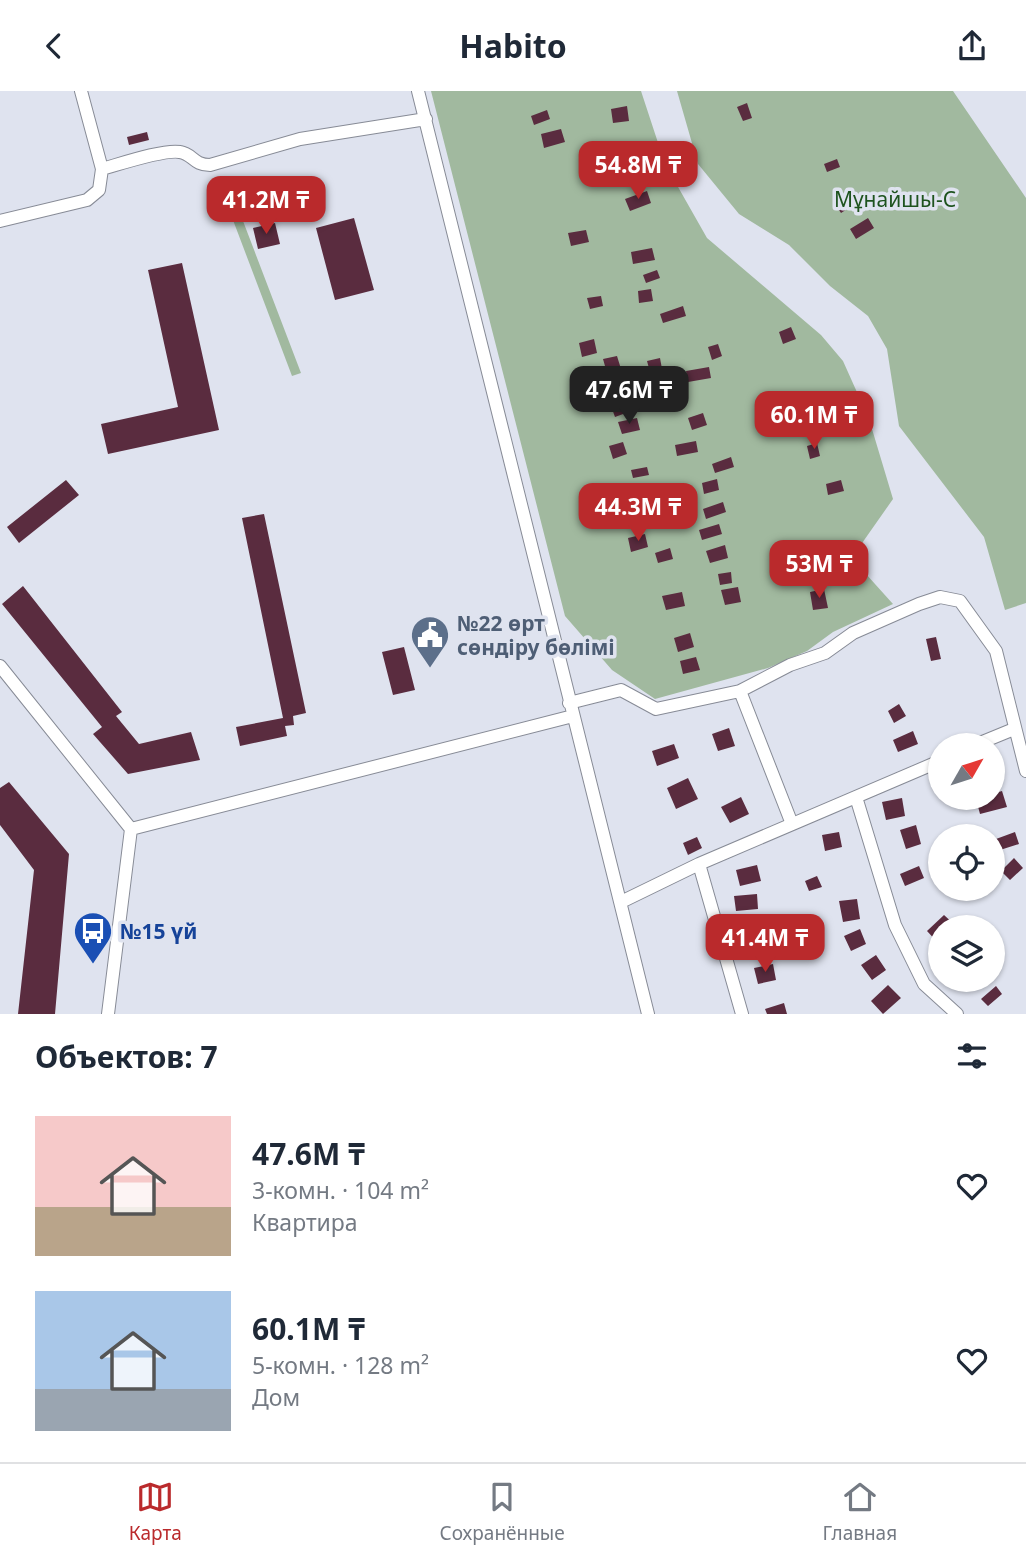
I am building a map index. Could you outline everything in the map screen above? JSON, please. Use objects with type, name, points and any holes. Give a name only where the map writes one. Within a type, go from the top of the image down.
[{"type":"street","points":[[0,221],[87,200],[99,190],[102,169],[81,91]]},
{"type":"street","points":[[418,91],[648,1014]]},
{"type":"street","points":[[102,169],[173,151],[183,152],[200,165],[210,165],[300,139],[426,119]]},
{"type":"street","points":[[569,703],[621,690],[656,709],[740,691],[790,665],[825,653],[853,633],[940,597],[960,601],[996,652],[1026,771]]},
{"type":"street","points":[[0,666],[131,829],[107,1014]]},
{"type":"street","points":[[740,691],[792,824]]},
{"type":"street","points":[[131,829],[573,716]]},
{"type":"street","points":[[1004,733],[1014,729]]},
{"type":"street","points":[[621,902],[699,864],[928,766]]},
{"type":"street","points":[[856,797],[895,925],[924,984],[957,1014]]},
{"type":"street","points":[[699,864],[741,1014]]},
{"type":"green space","points":[[431,91],[641,91],[665,164],[707,238],[821,335],[843,361],[869,419],[893,499],[860,546],[866,574],[893,604],[833,632],[807,651],[768,668],[655,699],[612,670],[565,616]]},
{"type":"green space","name":"Мұнайшы-С","points":[[677,91],[953,91],[1026,198],[1026,603],[1005,610],[984,537],[899,426],[887,349],[868,316],[830,286],[789,245],[739,214],[698,164]]},
{"type":"green space","points":[[230,187],[301,373],[292,376],[222,191]]},
{"type":"building","points":[[747,103],[752,118],[743,121],[737,107]]},
{"type":"building","points":[[627,106],[629,121],[613,123],[611,109]]},
{"type":"building","points":[[547,110],[550,119],[534,125],[531,116]]},
{"type":"building","points":[[561,129],[565,142],[544,148],[541,134]]},
{"type":"building","points":[[147,132],[149,140],[129,145],[127,137]]},
{"type":"building","points":[[837,159],[840,167],[827,172],[824,164]]},
{"type":"building","points":[[647,191],[651,203],[630,211],[625,199]]},
{"type":"building","points":[[852,193],[858,202],[841,213],[835,204]]},
{"type":"building","points":[[354,218],[374,290],[335,300],[316,228]]},
{"type":"building","points":[[868,218],[874,228],[856,239],[850,229]]},
{"type":"building","points":[[275,223],[280,244],[258,249],[253,228]]},
{"type":"building","points":[[586,230],[589,242],[571,246],[568,233]]},
{"type":"building","points":[[652,248],[655,260],[633,264],[631,252]]},
{"type":"building","points":[[182,263],[219,430],[108,454],[101,424],[178,407],[148,270]]},
{"type":"building","points":[[657,270],[660,278],[646,283],[643,275]]},
{"type":"building","points":[[651,289],[653,301],[639,303],[638,291]]},
{"type":"building","points":[[601,296],[603,306],[590,309],[587,298]]},
{"type":"building","points":[[683,306],[686,316],[663,323],[660,314]]},
{"type":"building","points":[[791,327],[796,339],[783,344],[779,332]]},
{"type":"building","points":[[594,339],[597,353],[582,357],[579,343]]},
{"type":"building","points":[[718,344],[722,356],[712,360],[708,347]]},
{"type":"building","points":[[617,356],[621,369],[607,373],[603,359]]},
{"type":"building","points":[[660,358],[662,369],[650,372],[647,361]]},
{"type":"building","points":[[709,367],[711,378],[688,382],[686,371]]},
{"type":"building","points":[[630,399],[634,410],[615,417],[611,406]]},
{"type":"building","points":[[808,400],[812,421],[787,426],[782,405]]},
{"type":"building","points":[[703,413],[707,425],[692,430],[688,418]]},
{"type":"building","points":[[637,418],[640,430],[622,434],[618,422]]},
{"type":"building","points":[[696,441],[698,452],[677,456],[675,445]]},
{"type":"building","points":[[623,442],[627,454],[613,459],[609,446]]},
{"type":"building","points":[[817,443],[820,456],[810,459],[807,446]]},
{"type":"building","points":[[731,457],[734,467],[715,473],[712,464]]},
{"type":"building","points":[[647,467],[649,475],[633,478],[631,470]]},
{"type":"building","points":[[717,479],[719,490],[704,494],[702,483]]},
{"type":"building","points":[[66,480],[79,495],[19,543],[7,527]]},
{"type":"building","points":[[841,480],[844,491],[828,495],[826,484]]},
{"type":"building","points":[[633,485],[636,499],[618,503],[615,489]]},
{"type":"building","points":[[723,502],[726,512],[706,519],[703,509]]},
{"type":"building","points":[[264,514],[306,713],[293,716],[294,725],[285,726],[287,736],[240,746],[236,727],[283,718],[242,518]]},
{"type":"building","points":[[719,524],[722,534],[702,540],[699,530]]},
{"type":"building","points":[[645,534],[648,547],[631,552],[628,538]]},
{"type":"building","points":[[725,545],[728,558],[710,563],[706,551]]},
{"type":"building","points":[[670,548],[673,559],[658,563],[655,553]]},
{"type":"building","points":[[731,572],[732,583],[720,585],[718,574]]},
{"type":"building","points":[[23,586],[122,712],[116,716],[139,744],[191,732],[200,760],[128,774],[93,734],[102,727],[2,604]]},
{"type":"building","points":[[738,587],[741,602],[725,605],[721,590]]},
{"type":"building","points":[[824,589],[828,608],[813,610],[810,592]]},
{"type":"building","points":[[682,592],[685,606],[666,610],[662,596]]},
{"type":"building","points":[[690,633],[694,647],[678,652],[674,638]]},
{"type":"building","points":[[936,637],[941,659],[931,661],[926,639]]},
{"type":"building","points":[[404,647],[415,690],[393,695],[382,652]]},
{"type":"building","points":[[696,657],[700,670],[683,674],[680,661]]},
{"type":"building","points":[[899,704],[906,716],[894,723],[888,711]]},
{"type":"building","points":[[729,728],[735,746],[718,751],[712,734]]},
{"type":"building","points":[[913,731],[918,744],[898,752],[893,740]]},
{"type":"building","points":[[674,744],[679,758],[657,766],[652,751]]},
{"type":"building","points":[[688,778],[698,799],[676,809],[667,788]]},
{"type":"building","points":[[9,782],[69,854],[55,1014],[18,1014],[34,870],[0,825],[0,788]]},
{"type":"building","points":[[741,797],[749,814],[730,823],[721,807]]},
{"type":"building","points":[[902,798],[905,816],[886,820],[882,802]]},
{"type":"building","points":[[979,810],[995,810],[980,814]]},
{"type":"building","points":[[916,825],[921,844],[906,849],[900,830]]},
{"type":"building","points":[[839,832],[842,847],[825,851],[822,835]]},
{"type":"building","points":[[1015,832],[1019,844],[1005,848],[1005,836]]},
{"type":"building","points":[[697,837],[702,848],[688,855],[683,843]]},
{"type":"building","points":[[1014,858],[1023,868],[1010,880],[1005,875],[1005,867]]},
{"type":"building","points":[[757,865],[761,881],[740,886],[736,870]]},
{"type":"building","points":[[919,866],[924,878],[905,886],[900,874]]},
{"type":"building","points":[[817,876],[822,887],[809,891],[805,881]]},
{"type":"building","points":[[757,894],[758,909],[736,911],[734,896]]},
{"type":"building","points":[[857,899],[860,919],[843,922],[839,901]]},
{"type":"building","points":[[860,929],[866,944],[851,951],[844,936]]},
{"type":"building","points":[[876,955],[886,970],[872,980],[861,965]]},
{"type":"building","points":[[773,964],[776,980],[758,984],[754,968]]},
{"type":"building","points":[[888,985],[901,998],[883,1014],[871,1001]]},
{"type":"building","points":[[989,992],[1002,994],[988,1006],[981,999]]},
{"type":"building","points":[[784,1003],[787,1014],[767,1014],[765,1009]]},
{"type":"place","name":"№22 өрт сөндіру бөлімі","points":[[430,669]]},
{"type":"place","name":"№15 үй","points":[[93,965]]}]
